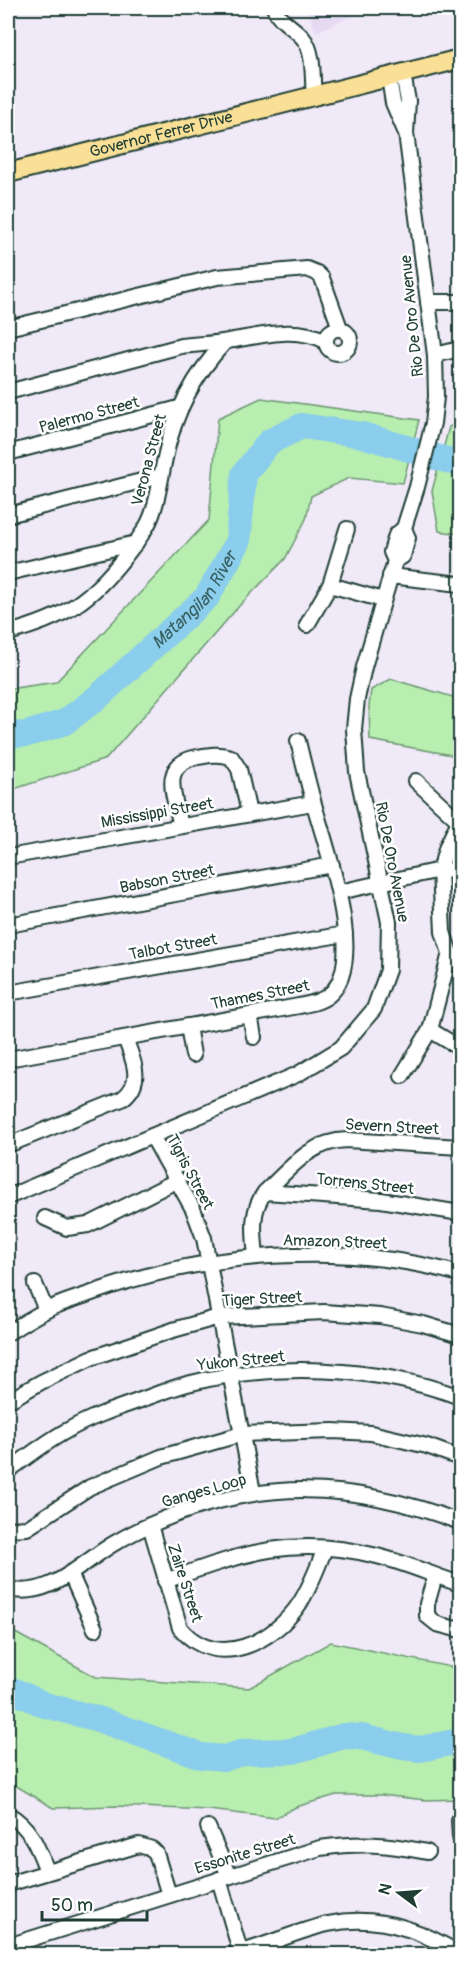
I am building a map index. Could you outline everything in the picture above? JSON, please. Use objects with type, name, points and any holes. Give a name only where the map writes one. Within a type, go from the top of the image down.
[{"type":"main road","points":[[396,76],[460,59]]},
{"type":"main road","name":"Governor Ferrer Drive","points":[[8,173],[396,76]]},
{"type":"street","points":[[274,8],[277,15],[303,38],[309,48],[314,98]]},
{"type":"street","name":"Rio De Oro Avenue","points":[[8,1197],[298,1074],[341,1048],[374,1009],[388,970],[389,922],[357,772],[354,729],[357,699],[395,561],[391,552],[396,535],[405,528],[417,487],[433,423],[436,397],[435,355],[406,133],[408,101],[396,76]]},
{"type":"street","points":[[8,328],[217,277],[307,269],[322,278],[340,328]]},
{"type":"street","points":[[428,302],[460,302]]},
{"type":"street","points":[[8,392],[181,346],[289,332],[313,335],[326,341],[331,351],[342,352],[346,350],[351,340],[345,330],[340,328],[330,331],[326,341]]},
{"type":"street","name":"Verona Street","points":[[8,633],[40,624],[68,611],[91,595],[136,543],[152,514],[179,408],[210,357],[225,342]]},
{"type":"street","points":[[435,355],[460,350]]},
{"type":"street","name":"Palermo Street","points":[[8,453],[179,408]]},
{"type":"street","points":[[8,515],[161,476]]},
{"type":"street","points":[[308,625],[330,585],[346,529]]},
{"type":"street","points":[[8,573],[136,543]]},
{"type":"street","points":[[390,576],[460,584]]},
{"type":"street","points":[[330,585],[383,600]]},
{"type":"street","name":"Thames Street","points":[[8,1059],[315,1002],[330,994],[341,977],[346,960],[345,933],[339,892],[298,741]]},
{"type":"street","points":[[180,826],[172,777],[175,768],[181,762],[214,754],[231,757],[239,769],[249,813]]},
{"type":"street","points":[[416,781],[460,820],[447,846],[440,870],[443,932],[450,953],[460,963]]},
{"type":"street","name":"Mississippi Street","points":[[8,857],[313,802]]},
{"type":"street","name":"Babson Street","points":[[8,925],[332,865]]},
{"type":"street","points":[[339,892],[440,870],[460,871]]},
{"type":"street","name":"Talbot Street","points":[[8,993],[345,933]]},
{"type":"street","points":[[402,1076],[430,1030],[450,953]]},
{"type":"street","points":[[250,1015],[254,1037]]},
{"type":"street","points":[[188,1026],[193,1055]]},
{"type":"street","points":[[430,1030],[460,1048]]},
{"type":"street","points":[[8,1145],[122,1099],[129,1093],[136,1074],[125,1038]]},
{"type":"street","name":"Tigris Street","points":[[152,1136],[178,1180],[200,1228],[253,1492]]},
{"type":"street","name":"Severn Street","points":[[256,1257],[253,1230],[255,1208],[259,1200],[309,1151],[332,1140],[460,1147]]},
{"type":"street","points":[[45,1218],[67,1228],[88,1225],[178,1180]]},
{"type":"street","name":"Torrens Street","points":[[265,1192],[381,1200],[460,1213]]},
{"type":"street","name":"Amazon Street","points":[[208,1262],[313,1255],[377,1258],[460,1274]]},
{"type":"street","points":[[8,1333],[46,1310],[123,1281],[208,1262]]},
{"type":"street","points":[[35,1284],[46,1310]]},
{"type":"street","name":"Tiger Street","points":[[8,1401],[91,1358],[219,1317],[324,1312],[380,1316],[423,1324],[460,1335]]},
{"type":"street","name":"Yukon Street","points":[[8,1471],[66,1431],[97,1415],[186,1384],[231,1376],[269,1372],[326,1371],[394,1379],[460,1397]]},
{"type":"street","points":[[8,1529],[27,1528],[90,1487],[162,1457],[242,1434],[333,1431],[371,1434],[427,1446],[460,1458]]},
{"type":"street","name":"Ganges Loop","points":[[8,1589],[25,1591],[38,1589],[70,1573],[113,1543],[150,1525],[196,1507],[253,1492],[329,1489],[363,1494],[429,1510],[460,1522]]},
{"type":"street","name":"Zaire Street","points":[[150,1525],[180,1628],[190,1640],[207,1648],[223,1651],[241,1648],[262,1640],[282,1623],[299,1604],[312,1582],[325,1548]]},
{"type":"street","points":[[165,1581],[252,1552],[306,1546],[376,1556],[460,1584]]},
{"type":"street","points":[[70,1573],[94,1629]]},
{"type":"street","points":[[435,1576],[427,1604],[427,1616],[437,1624],[460,1630]]},
{"type":"street","points":[[11,1819],[32,1836],[46,1871]]},
{"type":"street","points":[[459,1820],[460,1838]]},
{"type":"street","points":[[208,1827],[224,1877],[239,1954],[328,1924],[362,1921],[389,1924],[410,1930],[438,1941],[459,1954]]},
{"type":"street","name":"Essonite Street","points":[[8,1946],[320,1848],[351,1844],[382,1844],[427,1852]]},
{"type":"street","points":[[8,1884],[139,1845],[152,1849],[156,1853],[169,1895]]},
{"type":"shaded area","points":[[306,8],[370,8],[316,32]]},
{"type":"green space","points":[[261,398],[419,420],[403,483],[349,478],[311,496],[306,519],[285,559],[240,605],[106,759],[8,791],[8,689],[56,682],[209,520],[218,418]]},
{"type":"green space","points":[[460,421],[460,534],[439,531],[432,491],[449,427]]},
{"type":"green space","points":[[391,679],[460,699],[460,753],[452,755],[370,740],[371,690]]},
{"type":"green space","points":[[8,1629],[96,1677],[249,1688],[331,1642],[460,1669],[460,1799],[426,1800],[381,1795],[336,1795],[296,1807],[275,1818],[209,1810],[116,1806],[53,1808],[8,1781],[11,1775],[8,1772]]},
{"type":"waterway","name":"Matangilan River","points":[[8,735],[27,734],[65,722],[98,697],[207,597],[238,542],[244,474],[269,442],[302,426],[362,435],[460,464]]},
{"type":"waterway","points":[[8,1688],[45,1705],[98,1719],[201,1756],[225,1758],[244,1752],[293,1751],[344,1736],[361,1737],[420,1749],[460,1741]]}]
